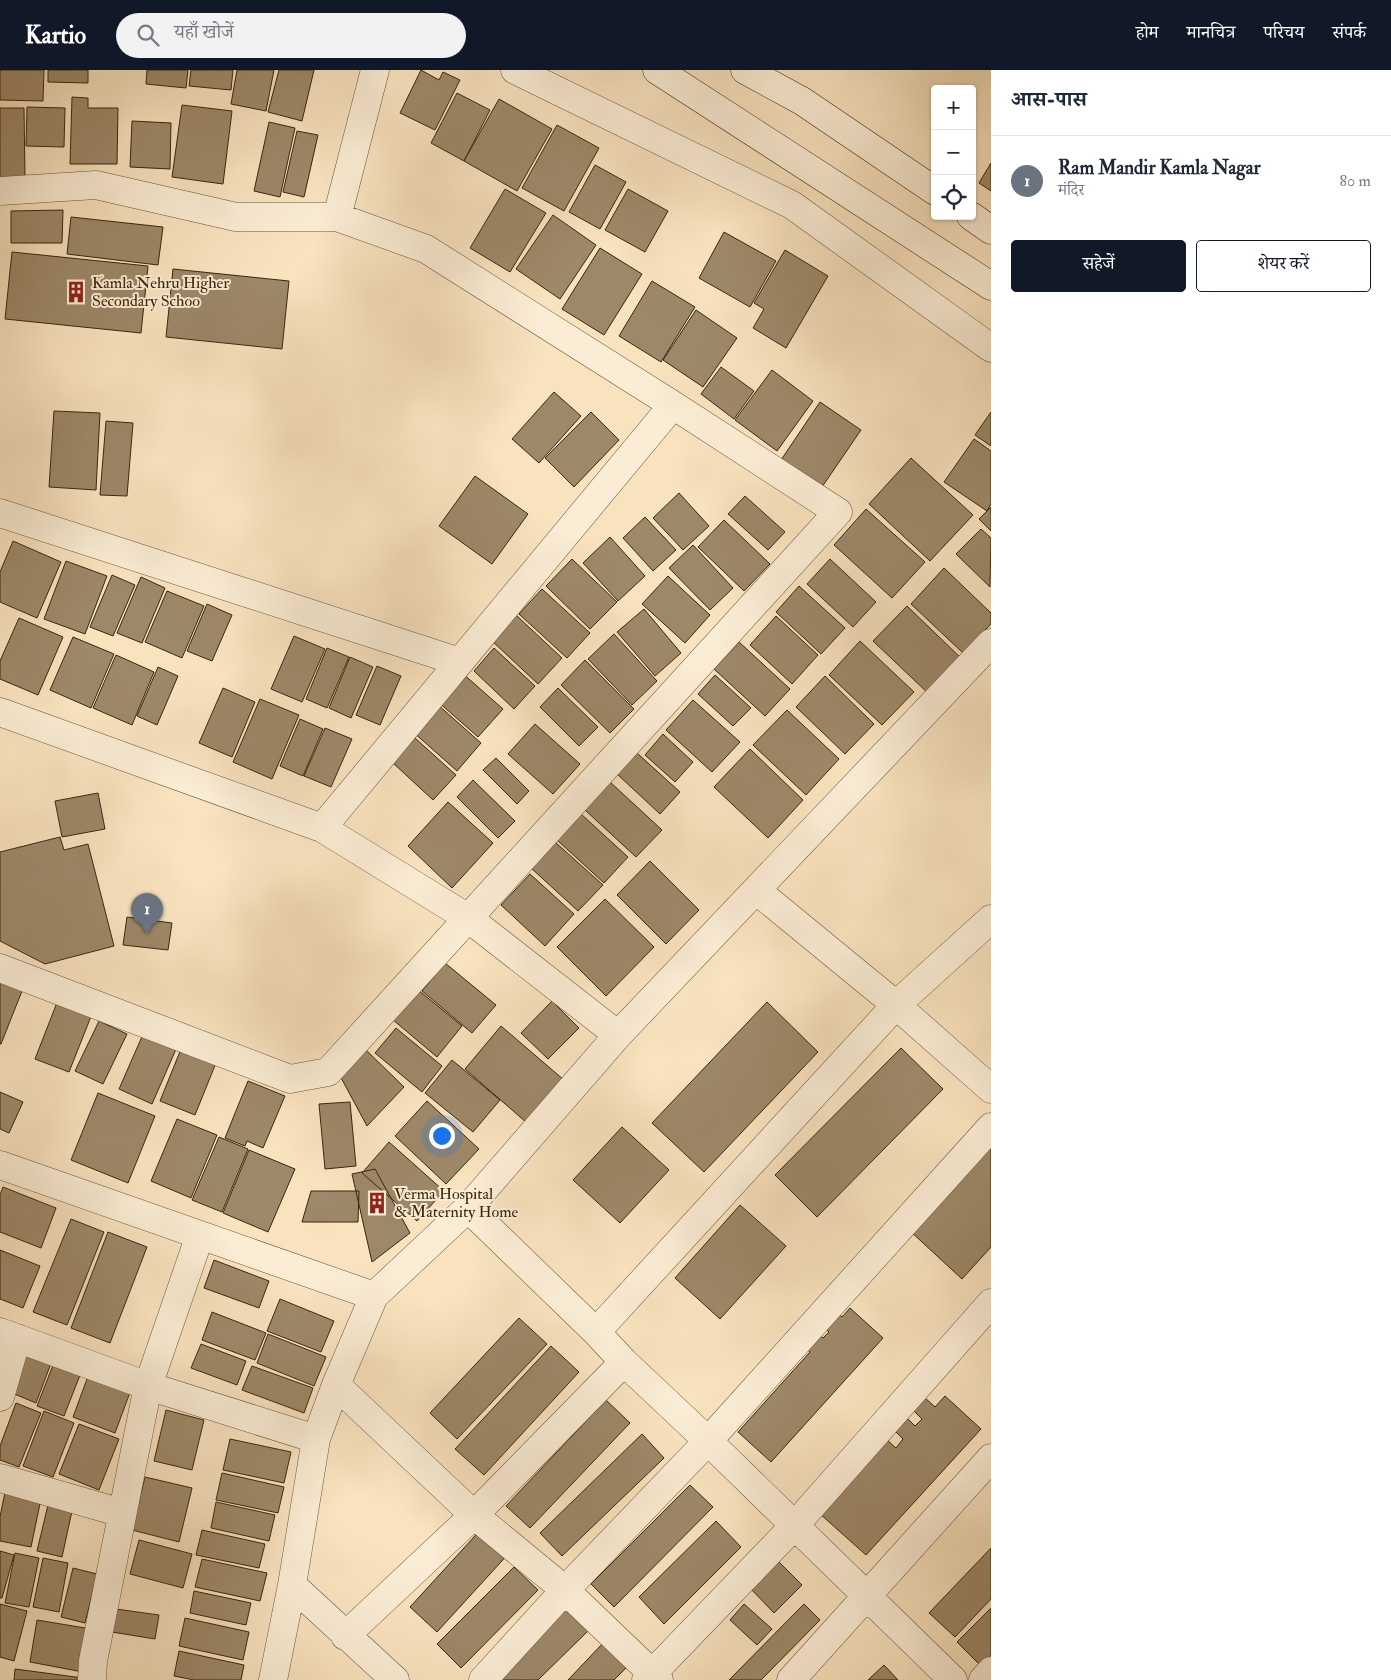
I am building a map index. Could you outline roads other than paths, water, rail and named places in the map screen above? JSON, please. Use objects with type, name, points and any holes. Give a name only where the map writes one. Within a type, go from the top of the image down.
[{"type":"street","points":[[337,217],[375,70]]},
{"type":"street","points":[[515,70],[792,205],[991,348]]},
{"type":"street","points":[[657,70],[991,286]]},
{"type":"street","points":[[745,70],[802,100],[931,188]]},
{"type":"street","points":[[0,191],[96,185],[236,217],[337,217],[426,249],[838,512],[328,1072],[290,1078],[0,968]]},
{"type":"street","points":[[976,220],[991,230]]},
{"type":"street","points":[[322,828],[673,405]]},
{"type":"street","points":[[0,513],[460,662]]},
{"type":"street","points":[[272,1680],[292,1585],[316,1438],[336,1385],[374,1296],[468,1208],[618,1035],[991,643]]},
{"type":"street","points":[[0,712],[322,828],[468,918],[618,1035]]},
{"type":"street","points":[[756,890],[896,1004],[991,1089]]},
{"type":"street","points":[[596,1332],[896,1004],[991,919]]},
{"type":"street","points":[[483,1680],[565,1590],[708,1441],[991,1128]]},
{"type":"street","points":[[0,1165],[374,1296]]},
{"type":"street","points":[[468,1208],[596,1332],[624,1362],[795,1525],[953,1680]]},
{"type":"street","points":[[92,1680],[93,1661],[148,1386],[200,1235]]},
{"type":"street","points":[[336,1385],[474,1515],[565,1590],[652,1678],[795,1525],[991,1303]]},
{"type":"street","points":[[0,1397],[8,1335],[148,1386],[316,1438]]},
{"type":"street","points":[[346,1636],[474,1515],[624,1362]]},
{"type":"street","points":[[791,1680],[991,1458]]},
{"type":"street","points":[[0,1478],[122,1513]]},
{"type":"street","points":[[292,1585],[395,1680]]},
{"type":"street","points":[[983,1680],[991,1671]]},
{"type":"place","name":"Kamla Nehru Higher Secondary Schoo","points":[[76,292]]},
{"type":"place","name":"Ram Mandir Kamla Nagar","points":[[147,934]]},
{"type":"place","name":"Verma Hospital & Maternity Home","points":[[377,1203]]}]
